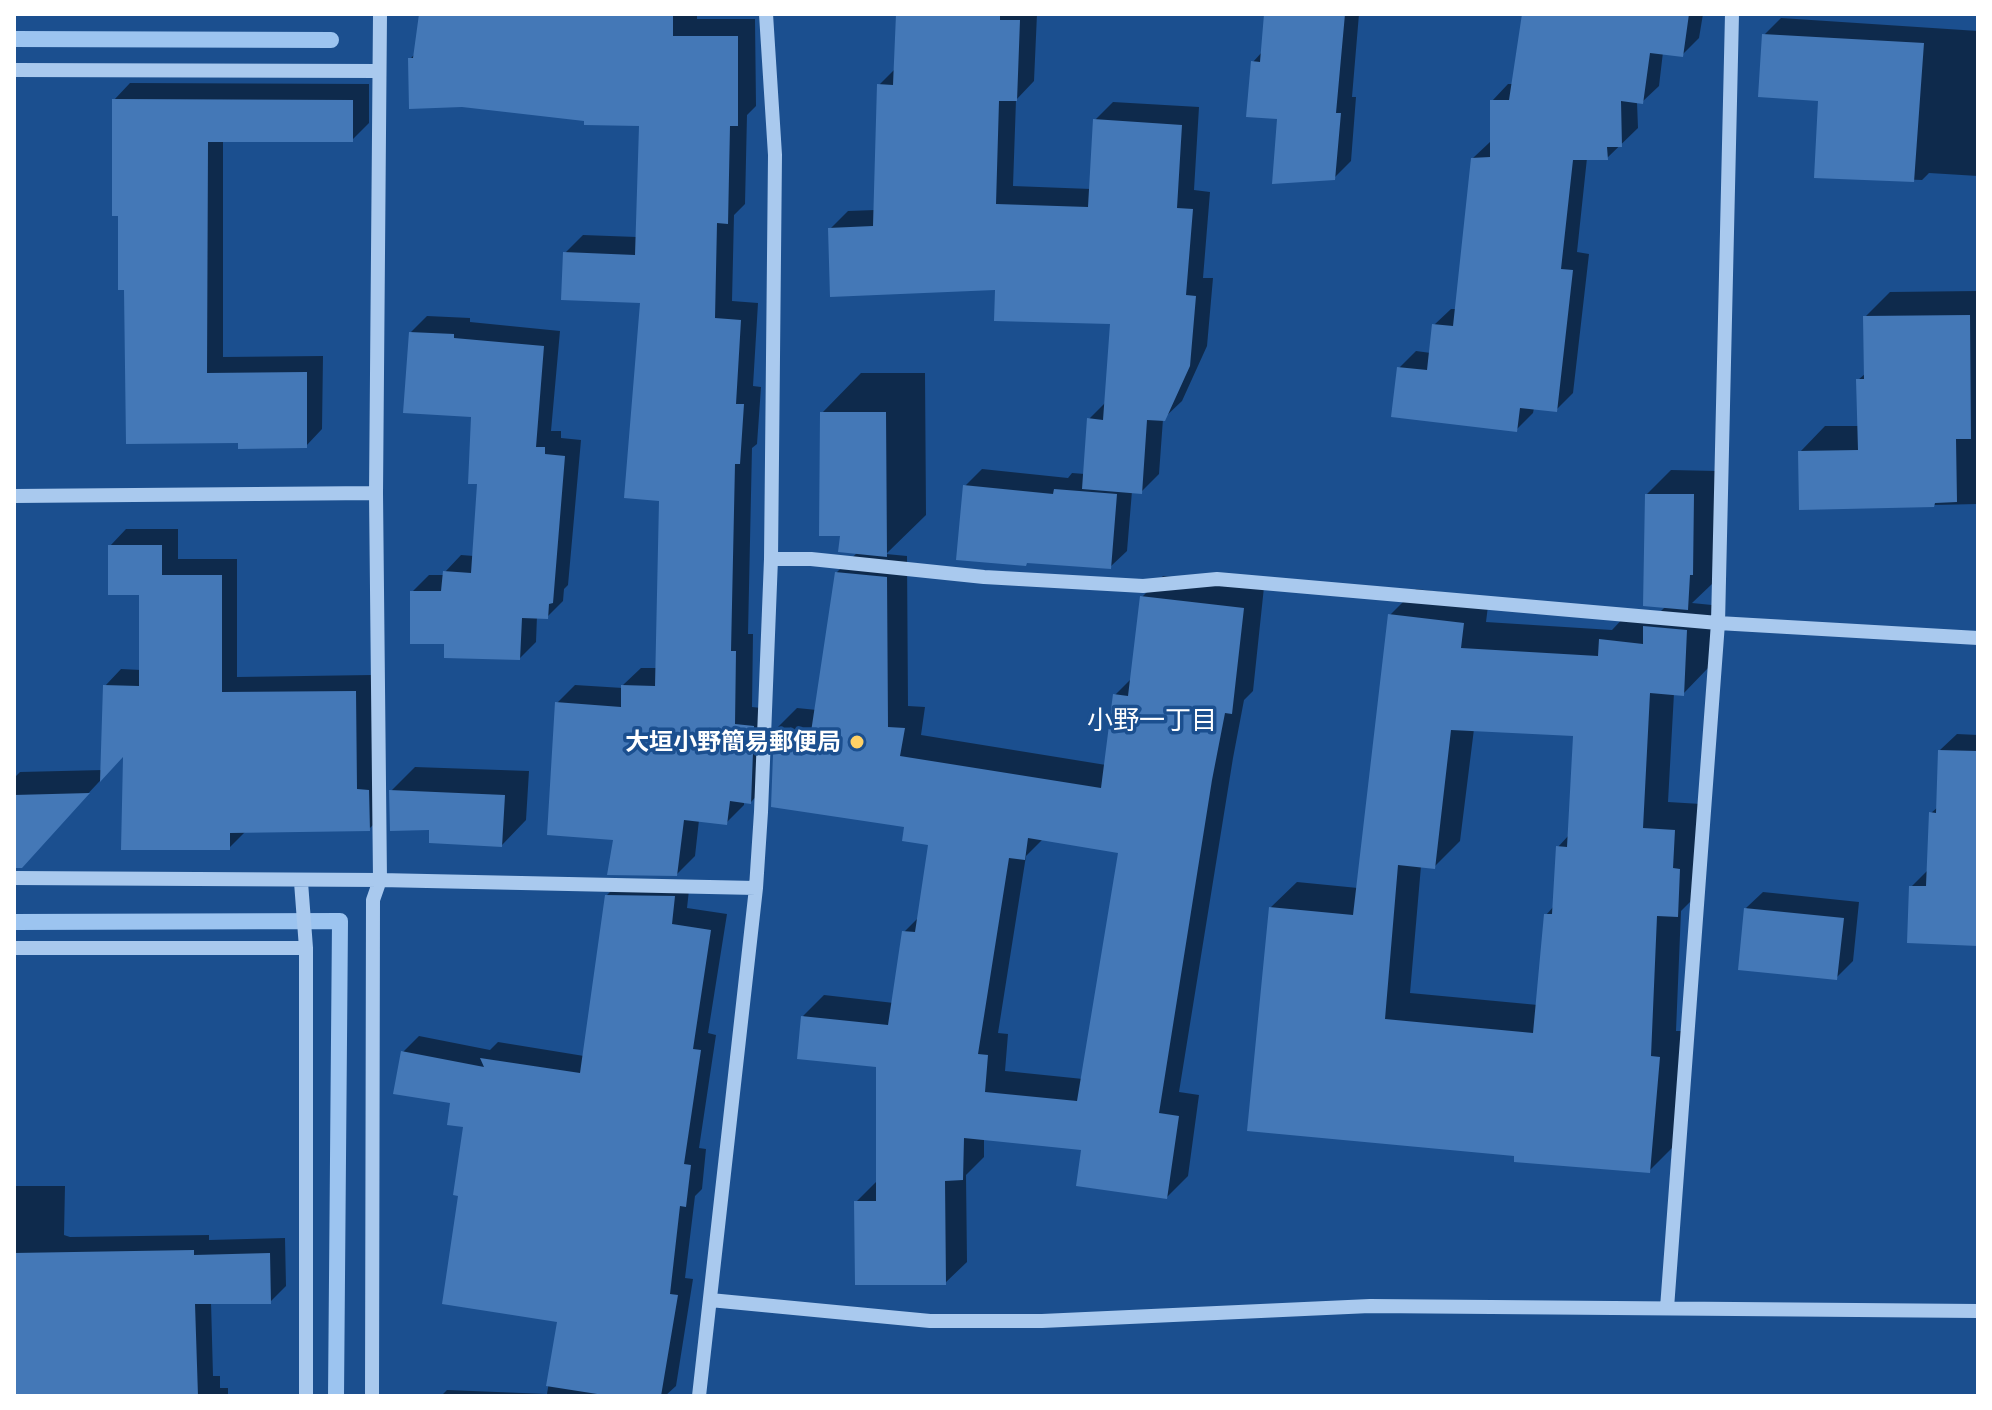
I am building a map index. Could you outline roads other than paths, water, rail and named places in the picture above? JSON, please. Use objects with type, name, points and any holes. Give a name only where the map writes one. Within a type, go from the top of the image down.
[{"type":"street","points":[[372,1396],[373,900],[380,880],[376,493],[380,14]]},
{"type":"street","points":[[699,1396],[756,888],[761,812],[771,559],[775,155],[766,14]]},
{"type":"street","points":[[1667,1308],[1718,623],[1732,14]]},
{"type":"street","points":[[14,70],[379,71]]},
{"type":"street","points":[[14,496],[376,493]]},
{"type":"street","points":[[771,559],[811,559],[984,577],[1143,586],[1217,579],[1718,623],[1978,638]]},
{"type":"street","points":[[14,878],[301,882],[380,880],[756,888]]},
{"type":"street","points":[[301,882],[306,948],[306,1396]]},
{"type":"street","points":[[14,948],[306,948]]},
{"type":"street","points":[[710,1300],[930,1321],[1042,1321],[1370,1306],[1978,1311]]},
{"type":"waterway","points":[[14,39],[331,40]]},
{"type":"waterway","points":[[14,922],[340,921],[336,1396]]},
{"type":"place","name":"大垣小野簡易郵便局","points":[[857,742]]},
{"type":"district","name":"小野一丁目","points":[[1152,721]]}]
